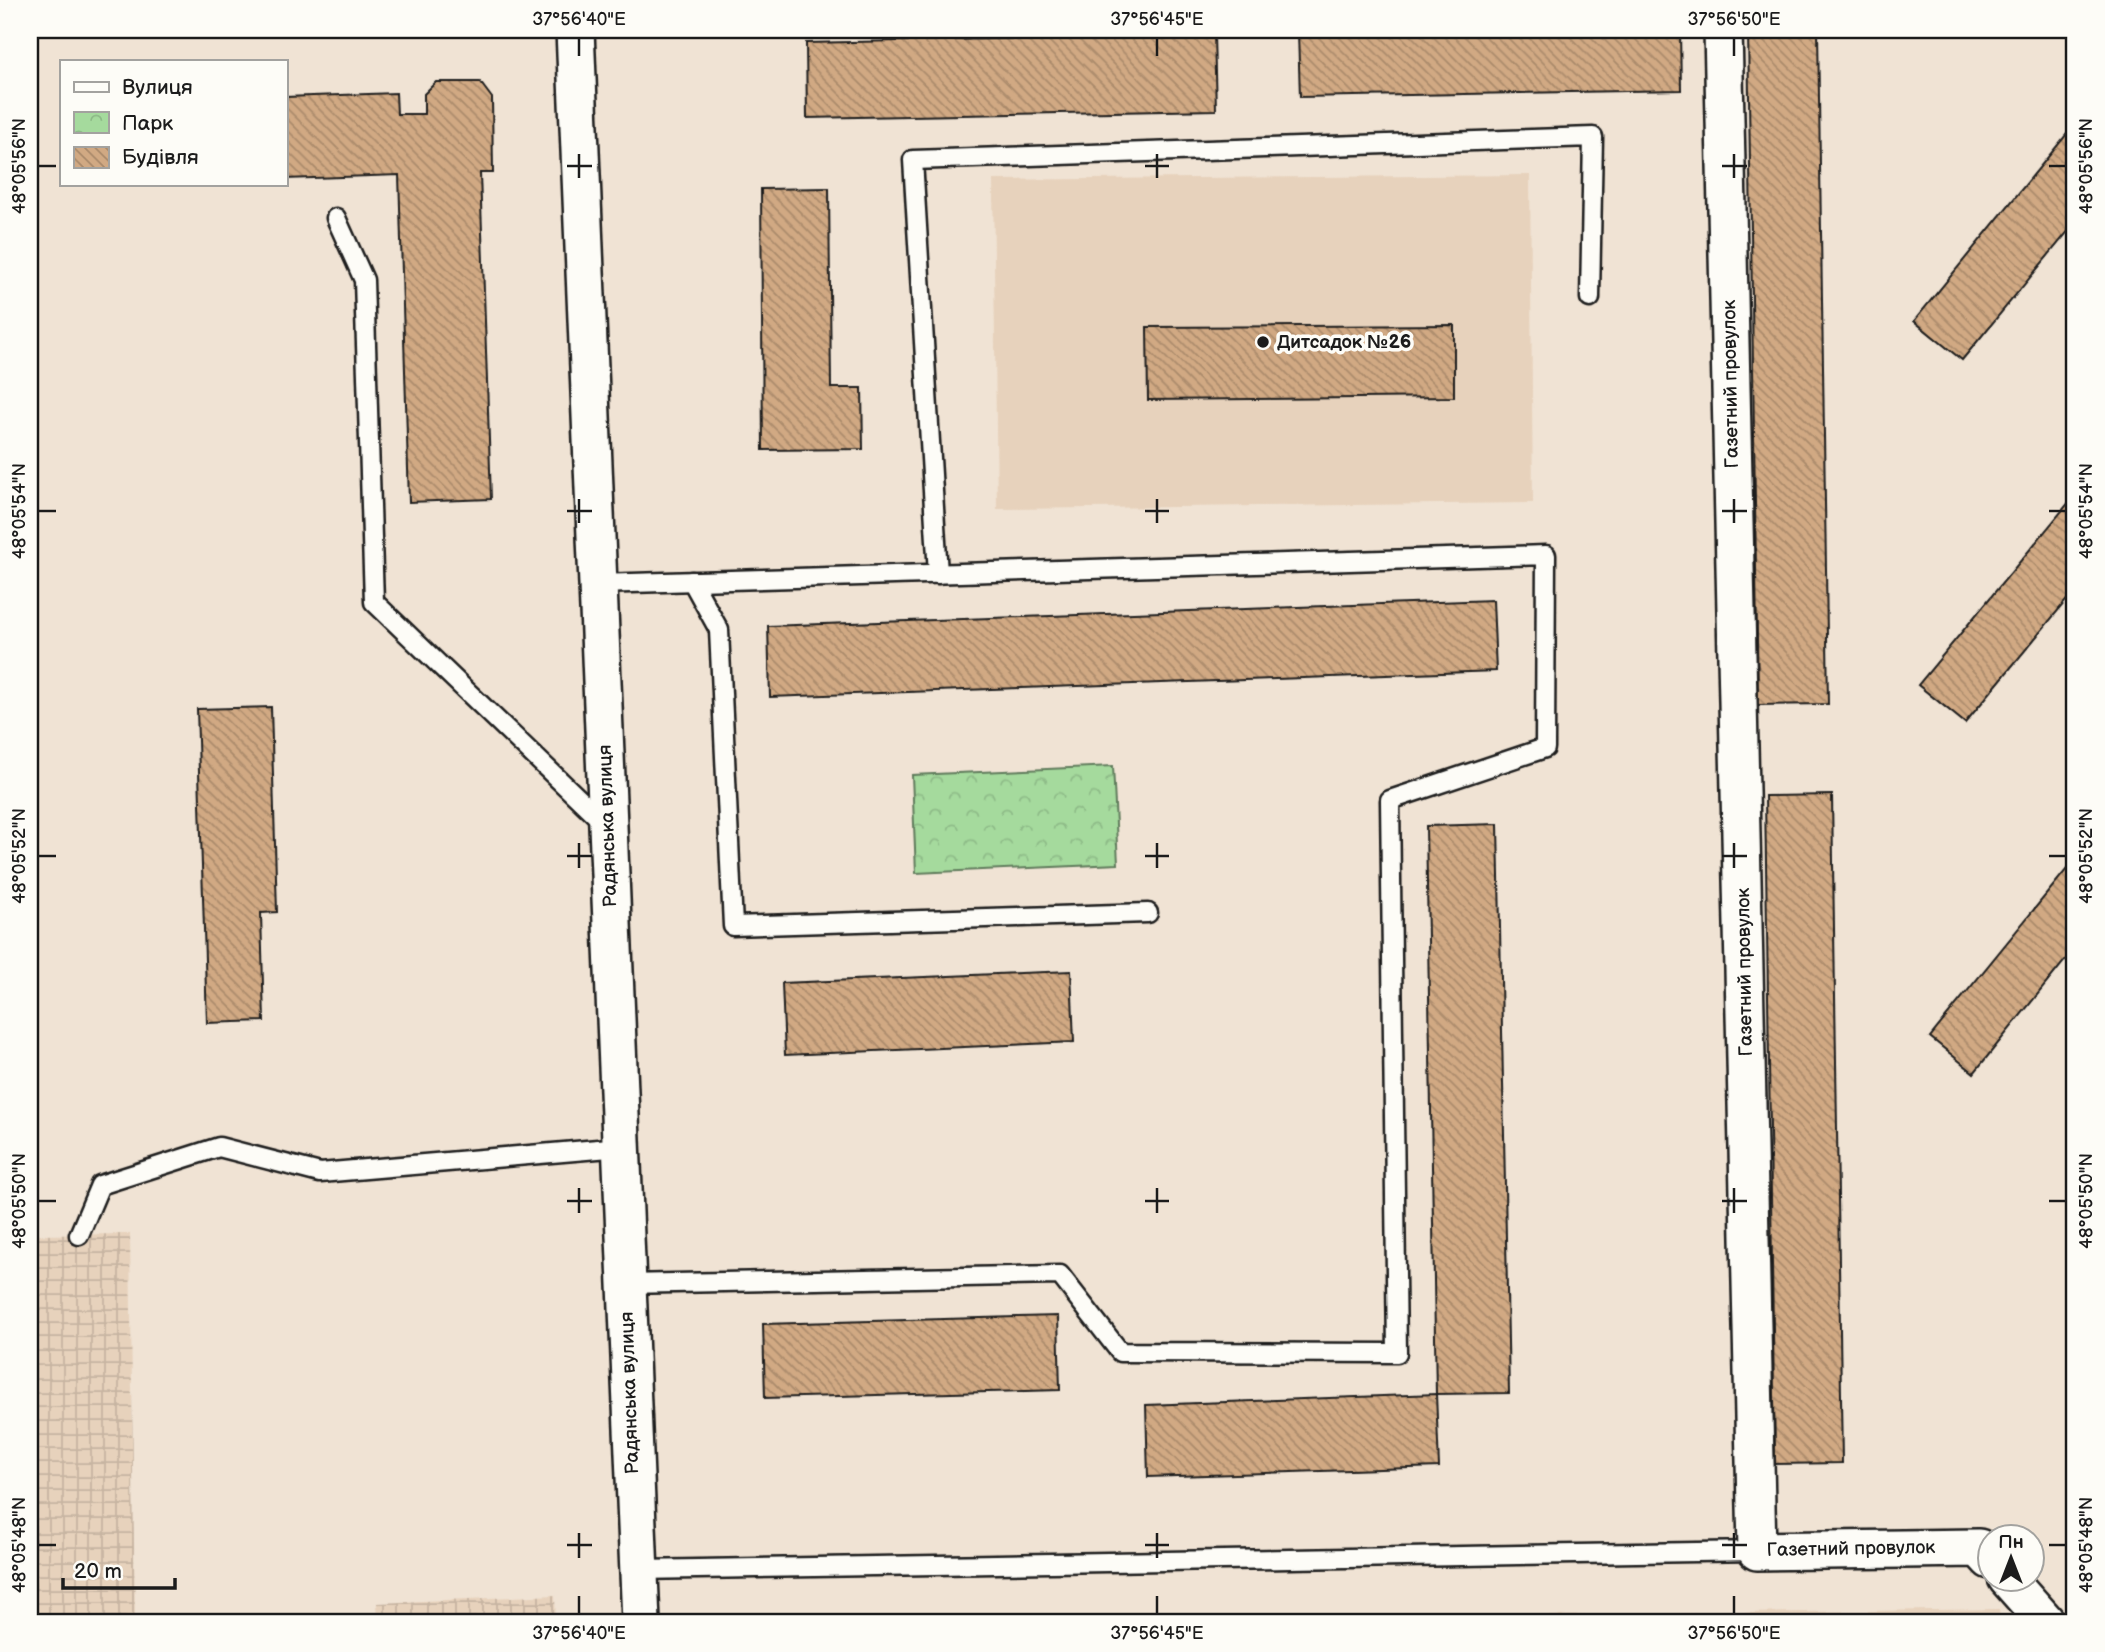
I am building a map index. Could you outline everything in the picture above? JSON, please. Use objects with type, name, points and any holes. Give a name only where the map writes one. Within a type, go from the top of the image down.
[{"type":"street","name":"Радянська вулиця","points":[[575,30],[641,1622]]},
{"type":"street","name":"Газетний провулок","points":[[1723,30],[1758,1551],[1976,1548]]},
{"type":"street","points":[[2019,1592],[2046,1622]]},
{"type":"lane","points":[[937,574],[913,160],[1593,137],[1590,298]]},
{"type":"lane","points":[[336,218],[364,280],[374,602],[608,827]]},
{"type":"lane","points":[[598,584],[1546,555],[1545,748],[1390,800],[1397,1353],[1120,1352],[1060,1275],[626,1284]]},
{"type":"lane","points":[[692,581],[719,630],[733,926],[1148,913]]},
{"type":"lane","points":[[79,1235],[100,1185],[219,1147],[320,1173],[621,1147]]},
{"type":"lane","points":[[638,1570],[1758,1551]]},
{"type":"shaded area","name":"Дитсадок №26","points":[[1530,175],[1533,503],[997,509],[993,180]]},
{"type":"shaded area","points":[[130,1234],[135,1622],[30,1622],[30,1235]]},
{"type":"shaded area","points":[[555,1595],[556,1622],[378,1622],[377,1603]]},
{"type":"shaded area","points":[[1999,1609],[2000,1622],[1150,1622]]},
{"type":"green space","points":[[1113,766],[1118,864],[916,873],[912,775]]},
{"type":"building","points":[[1680,30],[1681,90],[1300,97],[1298,32]]},
{"type":"building","points":[[1748,30],[1818,30],[1828,704],[1758,705]]},
{"type":"building","points":[[1214,34],[1216,110],[807,118],[806,43]]},
{"type":"building","points":[[436,82],[480,82],[492,98],[493,173],[480,173],[491,499],[409,502],[399,175],[287,179],[287,97],[396,93],[397,114],[424,114],[424,94]]},
{"type":"building","points":[[2075,124],[2075,223],[1962,360],[1914,321]]},
{"type":"building","points":[[829,188],[831,388],[862,388],[863,449],[763,450],[761,189]]},
{"type":"building","points":[[1454,325],[1454,397],[1148,400],[1147,327]]},
{"type":"building","points":[[2075,495],[2075,590],[1965,723],[1918,685]]},
{"type":"building","points":[[1493,600],[1496,671],[770,697],[768,626]]},
{"type":"building","points":[[271,707],[277,912],[261,913],[264,1021],[207,1023],[197,709]]},
{"type":"building","points":[[1832,795],[1842,1463],[1775,1464],[1765,796]]},
{"type":"building","points":[[1498,824],[1509,1393],[1436,1394],[1426,826]]},
{"type":"building","points":[[2075,859],[2075,948],[1974,1073],[1930,1037]]},
{"type":"building","points":[[1071,971],[1074,1042],[785,1055],[782,983]]},
{"type":"building","points":[[1058,1316],[1060,1390],[765,1398],[763,1324]]},
{"type":"building","points":[[1436,1394],[1439,1467],[1148,1477],[1146,1405]]},
{"type":"place","name":"Дитсадок №26","points":[[1263,342]]}]
